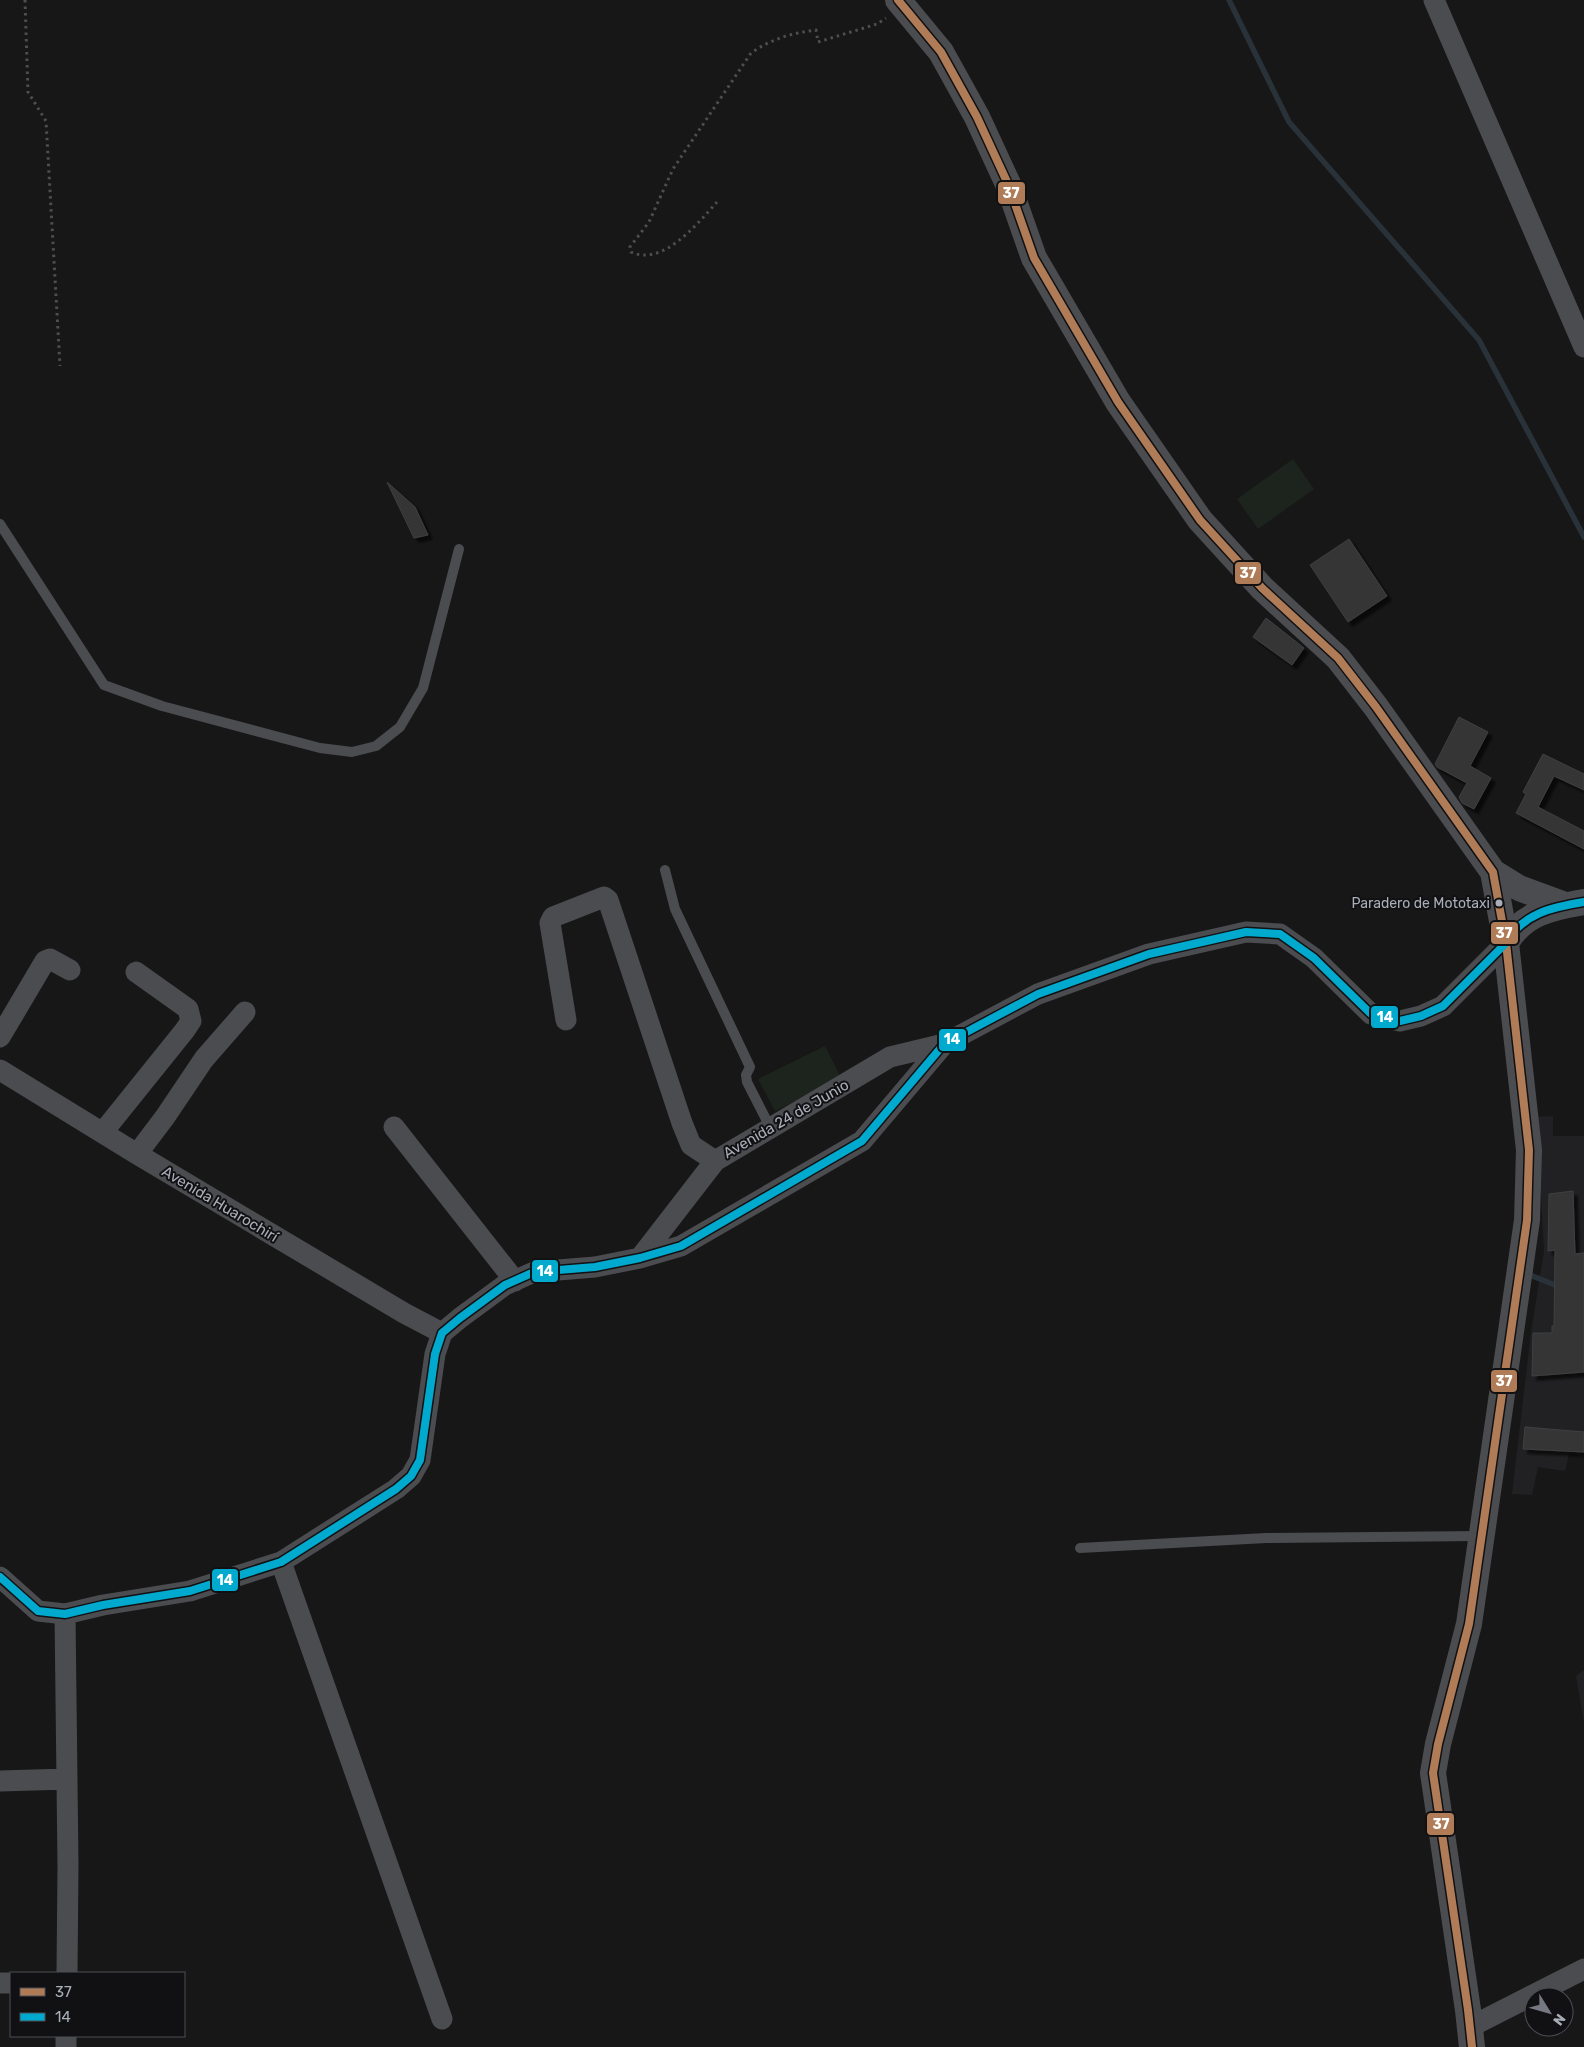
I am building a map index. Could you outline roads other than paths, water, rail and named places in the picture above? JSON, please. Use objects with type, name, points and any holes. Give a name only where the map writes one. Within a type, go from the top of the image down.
[{"type":"street","points":[[1434,0],[1584,347]]},
{"type":"street","points":[[901,3],[941,52],[977,117],[1008,184],[1034,258],[1118,402],[1200,520],[1262,588],[1338,658],[1376,707],[1493,872],[1520,888],[1575,904]]},
{"type":"street","points":[[1493,872],[1506,943],[1529,1150],[1527,1220],[1469,1624],[1438,1744],[1433,1773],[1471,2037],[1584,1969]]},
{"type":"street","points":[[566,1020],[550,923],[553,917],[604,897],[608,900],[691,1145],[715,1161]]},
{"type":"street","points":[[1506,943],[1513,932],[1532,916],[1575,904]]},
{"type":"street","name":"Avenida 24 de Junio","points":[[640,1258],[715,1161],[890,1057],[944,1044],[1038,994],[1149,954],[1246,932],[1280,934],[1314,958],[1371,1014],[1400,1021],[1421,1016],[1443,1006],[1506,943]]},
{"type":"street","points":[[0,1037],[45,961],[50,960],[70,970]]},
{"type":"street","points":[[103,1132],[191,1021],[188,1008],[136,972]]},
{"type":"street","points":[[137,1154],[165,1117],[204,1059],[245,1012]]},
{"type":"street","name":"Avenida 24 de Junio","points":[[442,1333],[490,1296],[534,1272],[594,1267],[640,1258],[681,1246],[862,1140],[944,1044]]},
{"type":"street","name":"Avenida Huarochirí","points":[[0,1070],[395,1308],[442,1333]]},
{"type":"street","points":[[394,1127],[515,1281]]},
{"type":"street","points":[[0,1577],[38,1611],[65,1614],[190,1592],[281,1562],[396,1488],[411,1476],[420,1460],[435,1354],[442,1333]]},
{"type":"street","points":[[281,1562],[442,2019]]},
{"type":"street","points":[[65,1614],[67,1972]]},
{"type":"street","points":[[0,1781],[67,1779]]},
{"type":"lane","points":[[0,524],[104,685],[162,706],[320,748],[352,752],[376,746],[400,727],[423,688],[459,549]]},
{"type":"lane","points":[[665,870],[675,909],[750,1067],[746,1075],[747,1082],[771,1128]]},
{"type":"lane","points":[[1080,1548],[1266,1538],[1482,1536]]},
{"type":"waterway","points":[[1229,0],[1289,122],[1479,340],[1584,537]]},
{"type":"waterway","points":[[1530,1272],[1530,1275],[1560,1287]]},
{"type":"place","name":"Paradero de Mototaxi","points":[[1499,903]]}]
